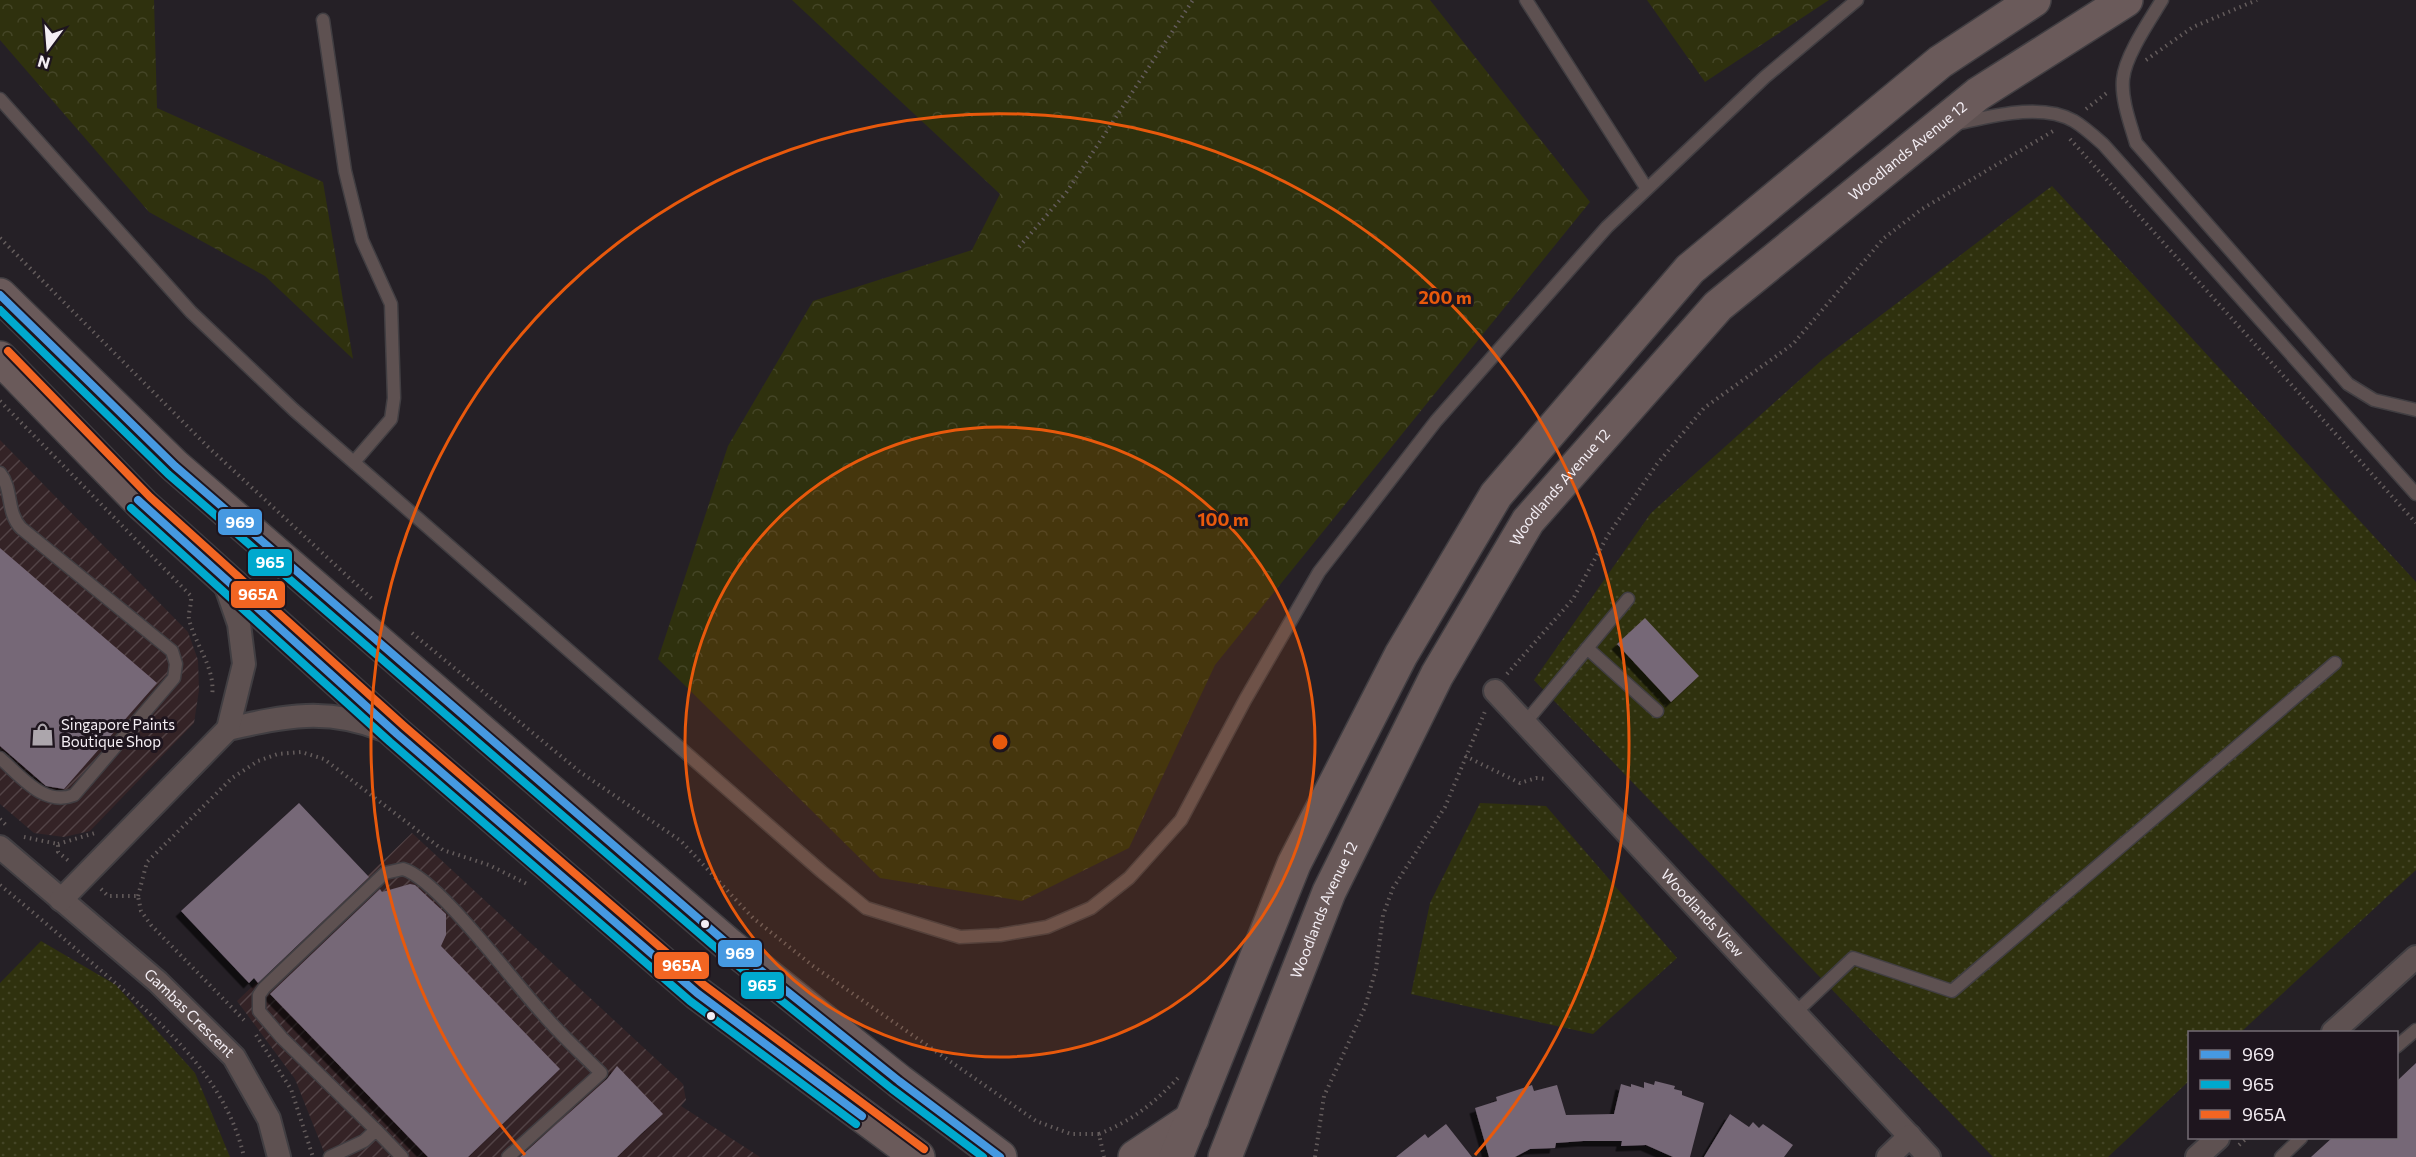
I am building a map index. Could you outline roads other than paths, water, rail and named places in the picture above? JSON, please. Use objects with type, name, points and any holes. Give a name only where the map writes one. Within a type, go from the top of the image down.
[{"type":"main road","points":[[1176,1157],[1294,864],[1401,655],[1496,495],[1690,269],[1940,62],[2034,0]]},
{"type":"main road","name":"Woodlands Avenue 12","points":[[1225,1157],[1329,892],[1437,675],[1528,520],[1718,306],[1978,94],[2126,0]]},
{"type":"main road","points":[[0,350],[17,352],[24,344],[24,332],[9,304]]},
{"type":"main road","points":[[9,304],[175,466],[729,945],[899,1081],[1000,1157]]},
{"type":"main road","points":[[0,358],[143,505],[397,734],[697,993],[918,1157]]},
{"type":"main road","points":[[91,451],[84,433],[84,424],[93,416],[113,416],[128,422]]},
{"type":"main road","points":[[1135,1157],[1192,1119]]},
{"type":"street","points":[[61,900],[228,729],[244,664],[239,624],[224,579]]},
{"type":"street","name":"Woodlands View","points":[[1495,691],[1929,1157]]},
{"type":"street","points":[[228,729],[301,714],[358,720],[397,734]]},
{"type":"street","name":"Gambas Crescent","points":[[10,838],[61,900],[158,982],[234,1057],[269,1119],[279,1157]]},
{"type":"street","points":[[2334,1031],[2416,957]]},
{"type":"street","points":[[1888,1157],[1910,1136]]},
{"type":"street","points":[[2196,1157],[2216,1139]]},
{"type":"lane","points":[[1526,0],[1647,189]]},
{"type":"lane","points":[[0,99],[191,312],[294,410],[822,872],[866,908],[960,937],[1000,935],[1047,927],[1091,908],[1129,878],[1181,820],[1245,700],[1318,572],[1436,421],[1607,227],[1765,77],[1857,0]]},
{"type":"lane","points":[[2163,0],[2135,48],[2123,79],[2127,116],[2136,143],[2348,384],[2374,400],[2416,410]]},
{"type":"lane","points":[[323,20],[345,171],[362,240],[391,304],[394,398],[391,419],[354,462]]},
{"type":"lane","points":[[1936,128],[2022,112],[2072,120],[2103,144],[2416,494]]},
{"type":"lane","points":[[0,473],[6,481],[12,514],[21,528],[172,651],[176,664],[174,678],[74,795],[64,799],[43,795],[0,758]]},
{"type":"lane","points":[[1525,723],[1628,598]]},
{"type":"lane","points":[[1587,648],[1657,711]]},
{"type":"lane","points":[[1795,1013],[1852,958],[1952,991],[2336,663]]},
{"type":"lane","points":[[402,1157],[282,1038],[259,1011],[258,1003],[264,988],[386,873],[403,869],[418,878],[453,909],[543,1015],[601,1073],[508,1157]]},
{"type":"lane","points":[[2398,1046],[2416,1030]]},
{"type":"lane","points":[[330,1157],[364,1141],[376,1130]]},
{"type":"lane","points":[[2281,1157],[2299,1139]]},
{"type":"place","name":"Singapore Paints Boutique Shop","points":[[43,734]]}]
